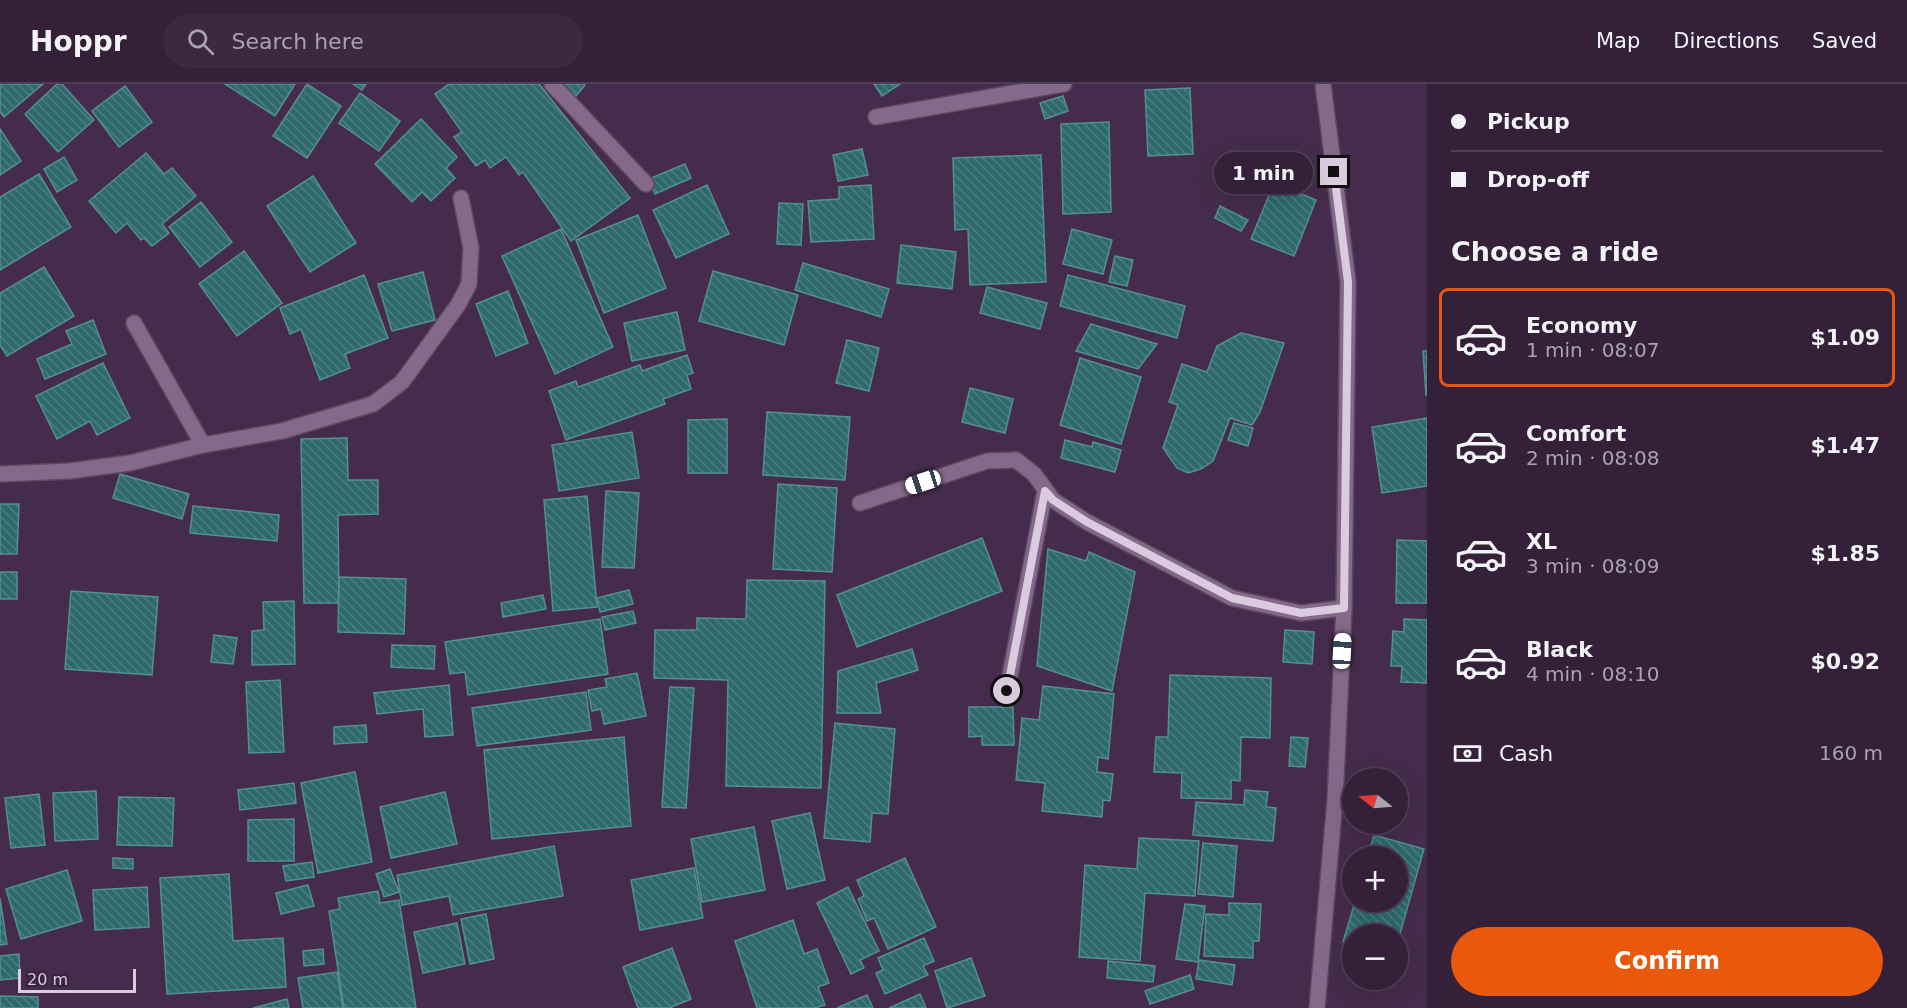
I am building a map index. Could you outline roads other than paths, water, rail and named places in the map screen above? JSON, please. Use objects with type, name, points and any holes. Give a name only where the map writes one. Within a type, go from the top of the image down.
[{"type":"street","points":[[552,84],[646,184]]},
{"type":"street","points":[[876,117],[1064,84]]},
{"type":"street","points":[[1317,1008],[1335,800],[1344,608],[1348,282],[1323,84]]},
{"type":"street","points":[[0,474],[70,471],[130,463],[203,445],[282,431],[373,404],[402,382],[458,305],[469,284],[471,248],[461,198]]},
{"type":"street","points":[[134,323],[203,445]]},
{"type":"street","points":[[860,503],[987,461],[1016,460],[1034,474],[1053,500],[1087,522],[1232,598],[1301,613],[1344,608]]},
{"type":"street","points":[[1007,691],[1045,491]]}]
